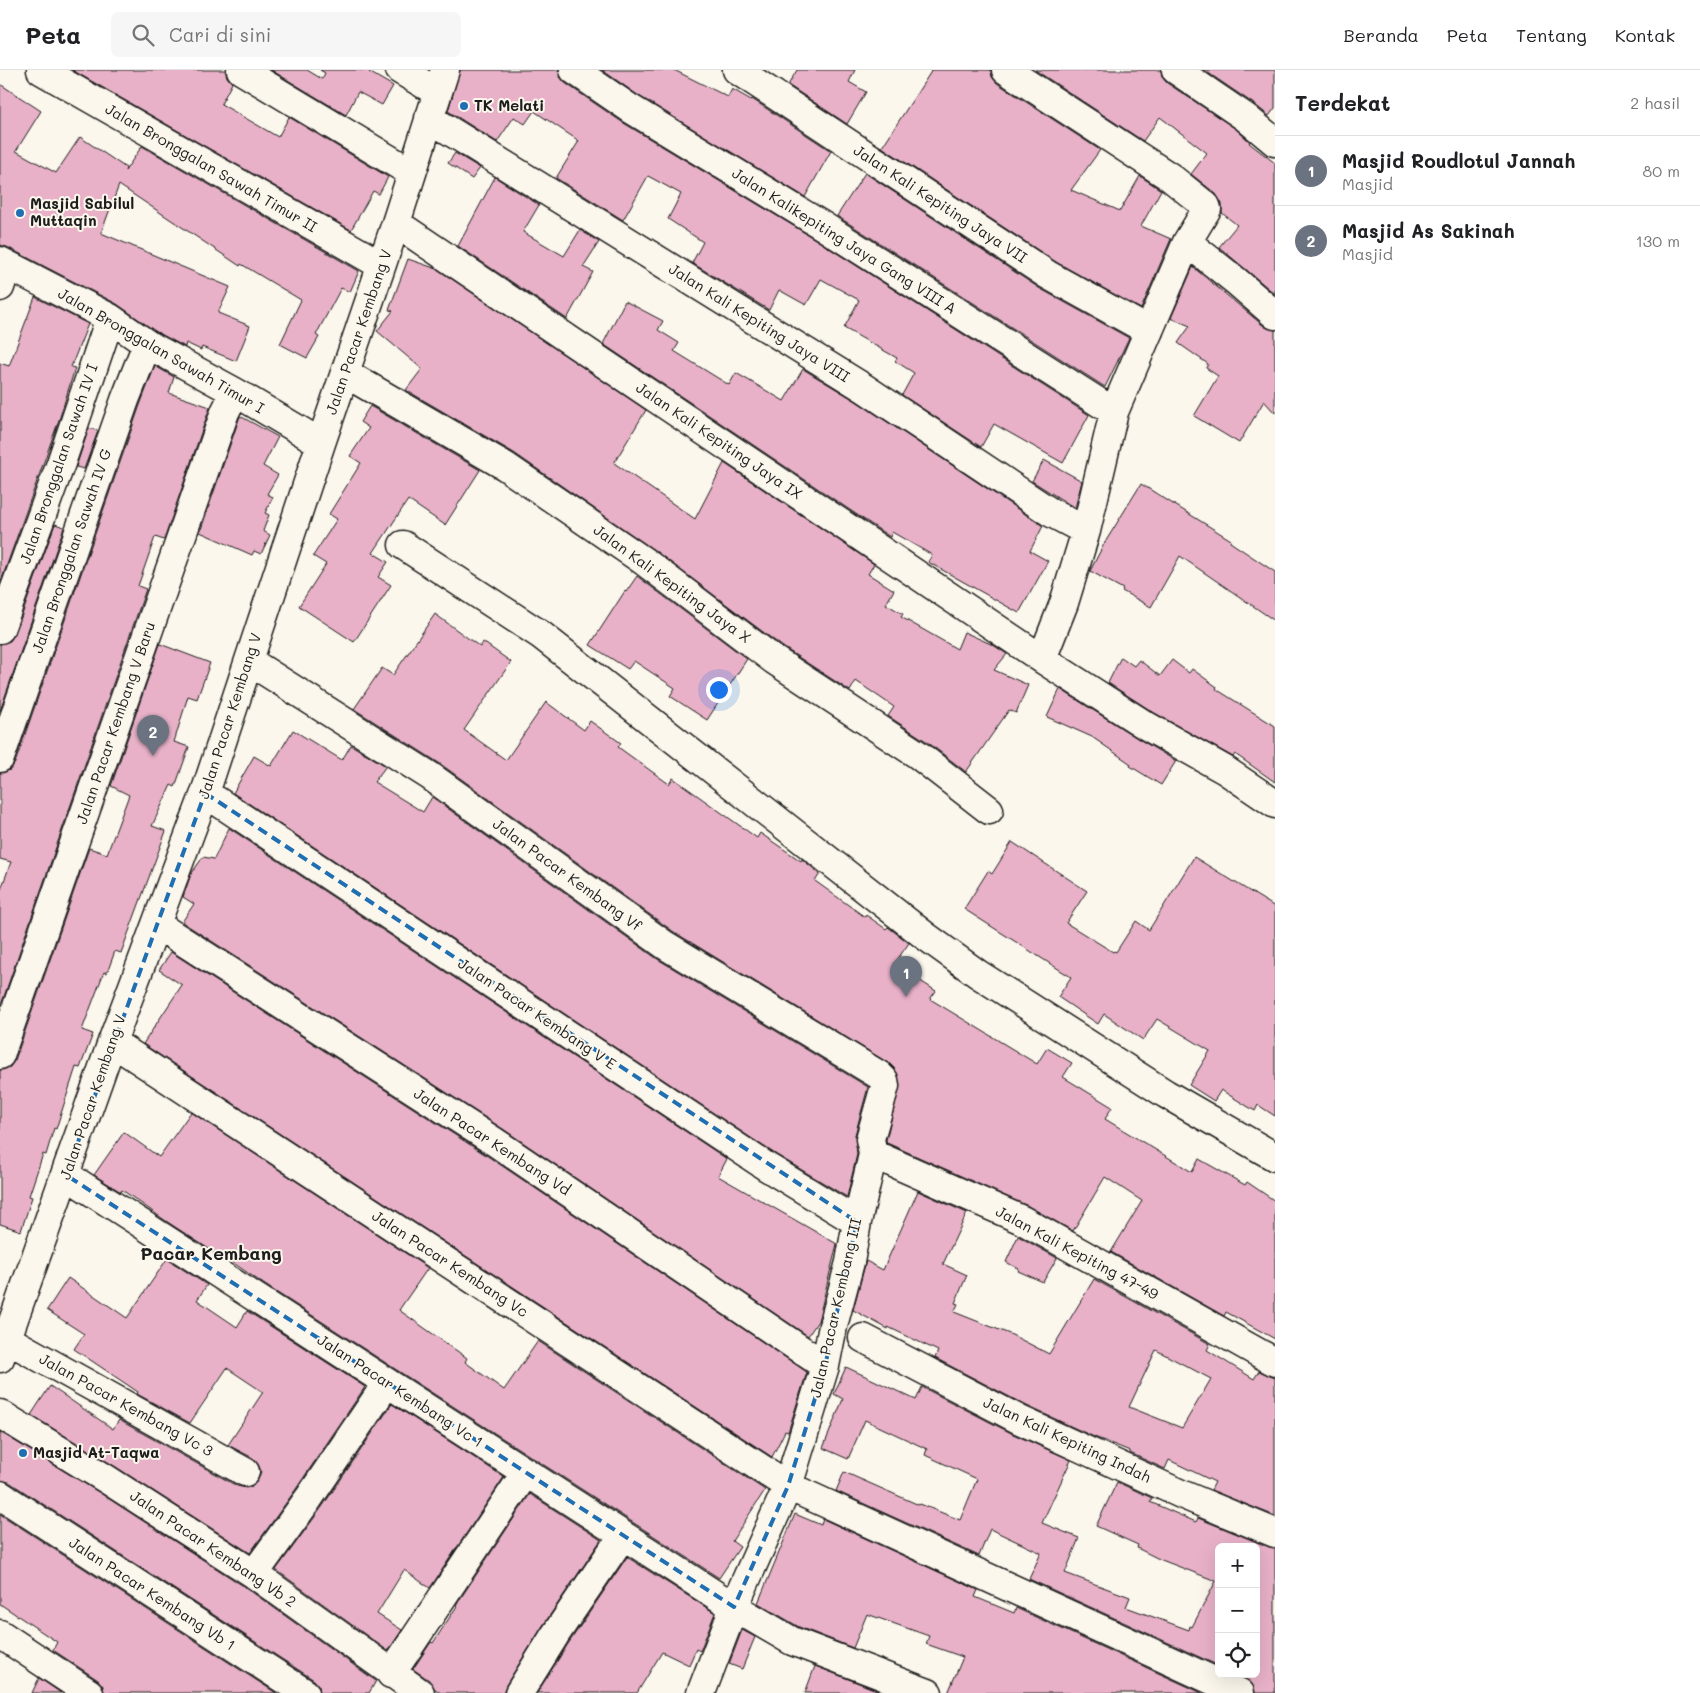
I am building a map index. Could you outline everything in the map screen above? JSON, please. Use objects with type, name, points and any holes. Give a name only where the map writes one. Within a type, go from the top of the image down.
[{"type":"street","name":"Jalan Bronggalan Sawah Timur II","points":[[41,70],[381,265]]},
{"type":"street","points":[[241,70],[412,172]]},
{"type":"street","points":[[400,70],[441,81]]},
{"type":"street","name":"Jalan Kalikepiting Jaya Gang VIII A","points":[[574,70],[631,109],[822,226],[1114,412]]},
{"type":"street","name":"Jalan Kali Kepiting Jaya VII","points":[[737,70],[1048,275],[1149,331]]},
{"type":"street","points":[[1006,70],[1170,177],[1206,206],[1207,212],[1188,242],[1114,412],[1086,531],[1064,604],[1042,659]]},
{"type":"street","points":[[1176,70],[1245,117],[1275,142]]},
{"type":"street","name":"Jalan Pacar Kembang V","points":[[3,1348],[156,924],[212,798],[249,661],[396,223],[441,81]]},
{"type":"street","name":"Jalan Kali Kepiting Jaya VIII","points":[[429,118],[864,388],[1050,512],[1086,531]]},
{"type":"street","name":"Jalan Kali Kepiting Jaya IX","points":[[396,223],[1042,659],[1145,725],[1225,770],[1275,804]]},
{"type":"street","points":[[1188,242],[1275,315]]},
{"type":"street","name":"Jalan Bronggalan Sawah Timur I","points":[[2,271],[108,322],[235,392],[321,443]]},
{"type":"street","name":"Jalan Bronggalan Sawah IV I","points":[[0,629],[61,463],[108,322]]},
{"type":"street","name":"Jalan Bronggalan Sawah IV G","points":[[0,758],[121,410],[147,344]]},
{"type":"street","name":"Jalan Kali Kepiting Jaya X","points":[[345,373],[506,466],[645,562],[774,660],[917,754],[989,810]]},
{"type":"street","name":"Jalan Pacar Kembang V Baru","points":[[0,1055],[225,412],[235,392]]},
{"type":"street","points":[[404,545],[541,636],[924,935],[978,974],[1166,1094],[1275,1157]]},
{"type":"street","name":"Jalan Pacar Kembang Vf","points":[[249,661],[430,776],[665,945],[878,1075],[884,1080],[885,1086]]},
{"type":"street","name":"Jalan Pacar Kembang V E","points":[[212,798],[767,1167],[856,1222]]},
{"type":"street","name":"Jalan Pacar Kembang Vd","points":[[156,924],[495,1142],[825,1366]]},
{"type":"street","name":"Jalan Pacar Kembang Vc","points":[[112,1042],[788,1486],[1240,1693]]},
{"type":"street","name":"Jalan Pacar Kembang III","points":[[701,1693],[734,1607],[788,1486],[825,1366],[833,1326],[850,1262],[856,1222],[873,1154],[870,1139],[885,1086]]},
{"type":"street","name":"Jalan Kali Kepiting 47-49","points":[[873,1154],[1022,1220],[1275,1362]]},
{"type":"street","name":"Jalan Pacar Kembang Vc 1","points":[[66,1175],[734,1607],[792,1641],[928,1693]]},
{"type":"street","name":"Jalan Kali Kepiting Indah","points":[[863,1338],[1020,1420],[1181,1494],[1275,1534]]},
{"type":"street","name":"Jalan Pacar Kembang Vc 3","points":[[3,1348],[245,1472]]},
{"type":"street","points":[[254,1574],[387,1384]]},
{"type":"street","name":"Jalan Pacar Kembang Vb 2","points":[[0,1414],[116,1485],[254,1574],[420,1693]]},
{"type":"street","points":[[392,1674],[526,1472]]},
{"type":"street","name":"Jalan Pacar Kembang Vb 1","points":[[0,1495],[305,1693]]},
{"type":"street","points":[[520,1693],[555,1636],[623,1535]]},
{"type":"street","points":[[0,1634],[90,1693]]},
{"type":"highlighted area","points":[[205,793],[857,1222],[825,1366],[788,1486],[734,1607],[66,1175]]},
{"type":"building","points":[[72,70],[225,70],[227,77],[232,83],[221,104],[278,137],[289,117],[388,177],[379,194],[373,191],[351,230]]},
{"type":"building","points":[[271,70],[307,70],[322,79],[325,73],[320,70],[370,70],[369,72],[393,86],[382,105],[358,92],[346,115]]},
{"type":"building","points":[[460,70],[559,70],[560,77],[565,83],[622,122],[815,239],[1089,415],[1063,463],[994,424],[981,447],[902,395],[914,373],[895,361],[897,358],[844,328],[859,300],[821,279],[806,305],[779,290],[769,310],[692,263],[703,242],[668,219],[681,194],[648,176],[623,220],[556,178],[579,141],[534,111],[525,124],[514,117],[497,142],[448,111]]},
{"type":"building","points":[[602,70],[674,70],[728,97],[732,89],[752,99],[831,151],[805,197],[639,96]]},
{"type":"building","points":[[797,70],[855,70],[849,82],[866,92],[847,124],[788,85]]},
{"type":"building","points":[[932,70],[991,70],[992,77],[997,83],[1100,150],[1071,190],[1120,211],[1140,176],[1161,190],[1141,226],[1171,239],[1141,309],[1056,262],[882,147]]},
{"type":"building","points":[[1035,70],[1161,70],[1162,77],[1167,83],[1236,129],[1249,143],[1275,163],[1275,294],[1219,247],[1237,225],[1222,213],[1222,204],[1216,194],[1191,174],[1207,153],[1160,117],[1143,141]]},
{"type":"building","points":[[1204,70],[1275,70],[1275,108],[1269,116]]},
{"type":"building","points":[[0,84],[41,111],[16,151],[56,173],[80,137],[126,168],[125,171],[142,146],[359,271],[350,292],[341,288],[316,335],[319,337],[307,358],[280,344],[301,300],[241,264],[240,266],[119,185],[101,233],[230,287],[218,313],[250,326],[236,361],[202,347],[201,350],[186,343],[185,347],[155,331],[117,304],[0,245]]},
{"type":"building","points":[[455,153],[480,168],[472,179],[448,163]]},
{"type":"building","points":[[865,173],[1039,288],[1129,338],[1105,387],[837,216]]},
{"type":"building","points":[[495,177],[539,205],[523,232],[564,256],[580,230],[599,242],[583,267],[593,272],[567,319],[458,246]]},
{"type":"building","points":[[408,259],[437,269],[646,410],[614,463],[695,519],[724,463],[874,564],[868,574],[894,590],[886,604],[903,614],[901,617],[957,649],[964,632],[993,645],[1007,654],[994,670],[1028,685],[1016,713],[1009,710],[966,772],[926,741],[888,716],[894,707],[856,681],[850,691],[783,647],[654,550],[514,453],[406,390],[422,369],[377,331],[393,311],[389,310]]},
{"type":"building","points":[[1193,267],[1265,327],[1275,330],[1275,413],[1264,401],[1239,443],[1194,416],[1218,376],[1206,368],[1208,364],[1178,343],[1190,326],[1171,318]]},
{"type":"building","points":[[35,297],[88,324],[71,367],[75,368],[60,417],[0,584],[0,363],[9,366]]},
{"type":"building","points":[[625,301],[663,321],[658,330],[679,343],[674,351],[729,385],[736,373],[784,401],[803,369],[856,401],[1043,526],[1030,551],[1048,561],[1019,613],[928,562],[932,555],[892,532],[890,537],[603,344]]},
{"type":"building","points":[[155,366],[174,377],[169,393],[210,407],[164,540],[155,537],[138,586],[146,589],[0,1008],[0,892],[11,862],[0,859],[0,773],[10,770],[15,763]]},
{"type":"building","points":[[370,406],[480,470],[445,525],[408,500],[373,553],[388,562],[378,577],[391,585],[354,642],[299,606],[326,564],[313,556],[337,519],[329,514],[361,463],[350,456],[369,428],[360,422]]},
{"type":"building","points":[[240,416],[278,437],[263,466],[278,475],[267,494],[273,497],[265,513],[269,515],[263,531],[270,535],[261,554],[254,551],[252,555],[200,532]]},
{"type":"building","points":[[89,428],[98,431],[84,469],[76,467]]},
{"type":"building","points":[[1044,460],[1082,481],[1075,508],[1032,481]]},
{"type":"building","points":[[1141,484],[1231,540],[1230,542],[1275,572],[1275,621],[1180,556],[1151,607],[1090,571],[1104,544]]},
{"type":"building","points":[[55,524],[64,527],[0,711],[0,644],[10,641],[15,634]]},
{"type":"building","points":[[637,576],[747,659],[707,720],[670,696],[675,688],[634,661],[628,669],[590,645]]},
{"type":"building","points":[[435,614],[480,647],[483,642],[511,662],[464,730],[506,760],[546,702],[584,730],[590,721],[621,743],[618,747],[669,784],[673,778],[757,838],[760,833],[801,861],[802,859],[820,874],[815,881],[865,917],[866,915],[886,929],[888,927],[909,943],[894,964],[936,991],[930,999],[1037,1064],[1047,1048],[1072,1063],[1063,1077],[1112,1107],[1105,1119],[1192,1172],[1199,1159],[1245,1185],[1247,1182],[1275,1201],[1275,1339],[1226,1312],[1224,1316],[1111,1252],[1142,1201],[1105,1177],[1073,1231],[1028,1206],[887,1143],[886,1140],[900,1084],[895,1069],[890,1064],[674,932],[439,763],[354,709],[382,668],[393,675]]},
{"type":"building","points":[[160,644],[210,663],[197,699],[188,696],[174,742],[189,747],[175,787],[171,785],[152,826],[166,831],[121,953],[115,951],[107,973],[104,972],[82,1030],[93,1034],[80,1068],[76,1067],[46,1155],[43,1154],[29,1196],[32,1197],[21,1231],[0,1224],[0,1070],[10,1067],[15,1060],[89,848],[107,854],[129,795],[111,786]]},
{"type":"building","points":[[1121,657],[1134,666],[1139,660],[1160,676],[1172,660],[1189,673],[1192,669],[1217,687],[1216,689],[1275,726],[1275,782],[1235,754],[1233,757],[1153,712],[1108,683]]},
{"type":"building","points":[[1060,689],[1176,761],[1161,785],[1130,766],[1131,764],[1092,737],[1047,717]]},
{"type":"building","points":[[293,730],[342,760],[351,745],[386,766],[374,782],[423,812],[432,797],[656,958],[868,1087],[855,1135],[857,1154],[847,1197],[775,1154],[233,793],[254,756],[271,766]]},
{"type":"building","points":[[229,828],[727,1159],[718,1176],[837,1244],[818,1321],[808,1336],[503,1129],[182,922],[194,904],[183,897],[191,874],[203,857],[214,859]]},
{"type":"building","points":[[1012,842],[1087,891],[1066,923],[1113,952],[1116,952],[1136,921],[1149,930],[1194,857],[1275,907],[1275,1116],[1258,1105],[1255,1111],[1221,1090],[1214,1101],[1189,1085],[1210,1051],[1157,1019],[1143,1040],[1104,1014],[1098,1024],[1058,997],[1071,977],[964,909],[988,871],[992,874]]},
{"type":"building","points":[[171,952],[486,1155],[807,1372],[788,1432],[785,1431],[772,1457],[143,1044],[182,985],[159,970]]},
{"type":"building","points":[[191,1112],[428,1268],[399,1310],[467,1358],[465,1362],[504,1390],[538,1341],[765,1490],[732,1541],[740,1547],[719,1578],[265,1285],[225,1257],[224,1259],[122,1190],[121,1192],[94,1175],[124,1132],[159,1157]]},
{"type":"building","points":[[918,1191],[967,1213],[943,1264],[967,1275],[955,1303],[958,1304],[954,1312],[1012,1335],[1049,1354],[1094,1279],[1210,1344],[1207,1350],[1254,1379],[1259,1371],[1275,1378],[1275,1516],[1211,1490],[1215,1482],[1169,1460],[1165,1469],[1130,1453],[1130,1451],[1027,1406],[935,1358],[938,1351],[888,1327],[888,1329],[853,1310],[866,1261],[883,1270]],"holes":[[[1156,1350],[1211,1379],[1182,1428],[1129,1407]]]},
{"type":"building","points":[[1018,1236],[1057,1258],[1043,1282],[1018,1271],[1019,1269],[1006,1262]]},
{"type":"building","points":[[167,1259],[207,1285],[197,1300],[237,1327],[247,1311],[365,1387],[250,1553],[31,1415],[50,1386],[113,1429],[119,1420],[237,1486],[246,1488],[253,1486],[258,1480],[261,1471],[258,1464],[253,1458],[228,1445],[263,1392],[227,1368],[190,1423],[137,1394],[138,1392],[74,1349],[84,1334],[47,1310],[68,1278],[127,1318]]},
{"type":"building","points":[[846,1367],[916,1400],[922,1387],[1013,1434],[1071,1460],[1042,1523],[1079,1538],[1065,1573],[1130,1597],[1126,1607],[1189,1630],[1215,1583],[1215,1664],[1029,1579],[1041,1553],[990,1529],[979,1556],[836,1491],[844,1472],[919,1505],[960,1520],[977,1479],[925,1455],[927,1449],[865,1420],[848,1459],[823,1448],[843,1399],[834,1394]]},
{"type":"building","points":[[392,1404],[504,1477],[430,1588],[404,1570],[377,1614],[402,1630],[388,1651],[276,1570],[322,1507]]},
{"type":"building","points":[[0,1432],[100,1493],[245,1587],[376,1681],[369,1693],[320,1693],[319,1686],[314,1680],[9,1482],[0,1480]]},
{"type":"building","points":[[1117,1482],[1152,1498],[1150,1502],[1196,1522],[1198,1518],[1259,1543],[1215,1543],[1215,1581],[1159,1559],[1137,1548],[1138,1545],[1096,1526]]},
{"type":"building","points":[[530,1494],[601,1540],[542,1627],[503,1693],[441,1693],[435,1689],[429,1680],[413,1669],[431,1642],[433,1643]]},
{"type":"building","points":[[0,1514],[276,1693],[104,1693],[103,1686],[98,1680],[53,1650],[57,1642],[0,1604]]},
{"type":"building","points":[[795,1514],[821,1525],[823,1519],[978,1590],[975,1597],[1014,1613],[1016,1608],[1202,1693],[948,1693],[963,1657],[926,1644],[929,1636],[867,1614],[853,1648],[799,1627],[758,1603]]},
{"type":"building","points":[[1260,1543],[1275,1548],[1275,1693],[1255,1693],[1252,1684],[1243,1678],[1260,1678]]},
{"type":"building","points":[[627,1557],[715,1613],[700,1651],[696,1649],[689,1665],[662,1652],[637,1693],[537,1693],[568,1644]]},
{"type":"building","points":[[742,1630],[755,1637],[742,1669],[729,1664]]},
{"type":"building","points":[[815,1666],[884,1693],[805,1693]]},
{"type":"building","points":[[39,1678],[61,1693],[32,1693]]},
{"type":"place","name":"TK Melati","points":[[464,106]]},
{"type":"place","name":"Masjid Sabilul Muttaqin","points":[[20,213]]},
{"type":"place","name":"Masjid As Sakinah","points":[[153,756]]},
{"type":"place","name":"Masjid Roudlotul Jannah","points":[[906,997]]},
{"type":"place","name":"Masjid At-Taqwa","points":[[23,1453]]},
{"type":"district","name":"Pacar Kembang","points":[[211,1254]]}]
